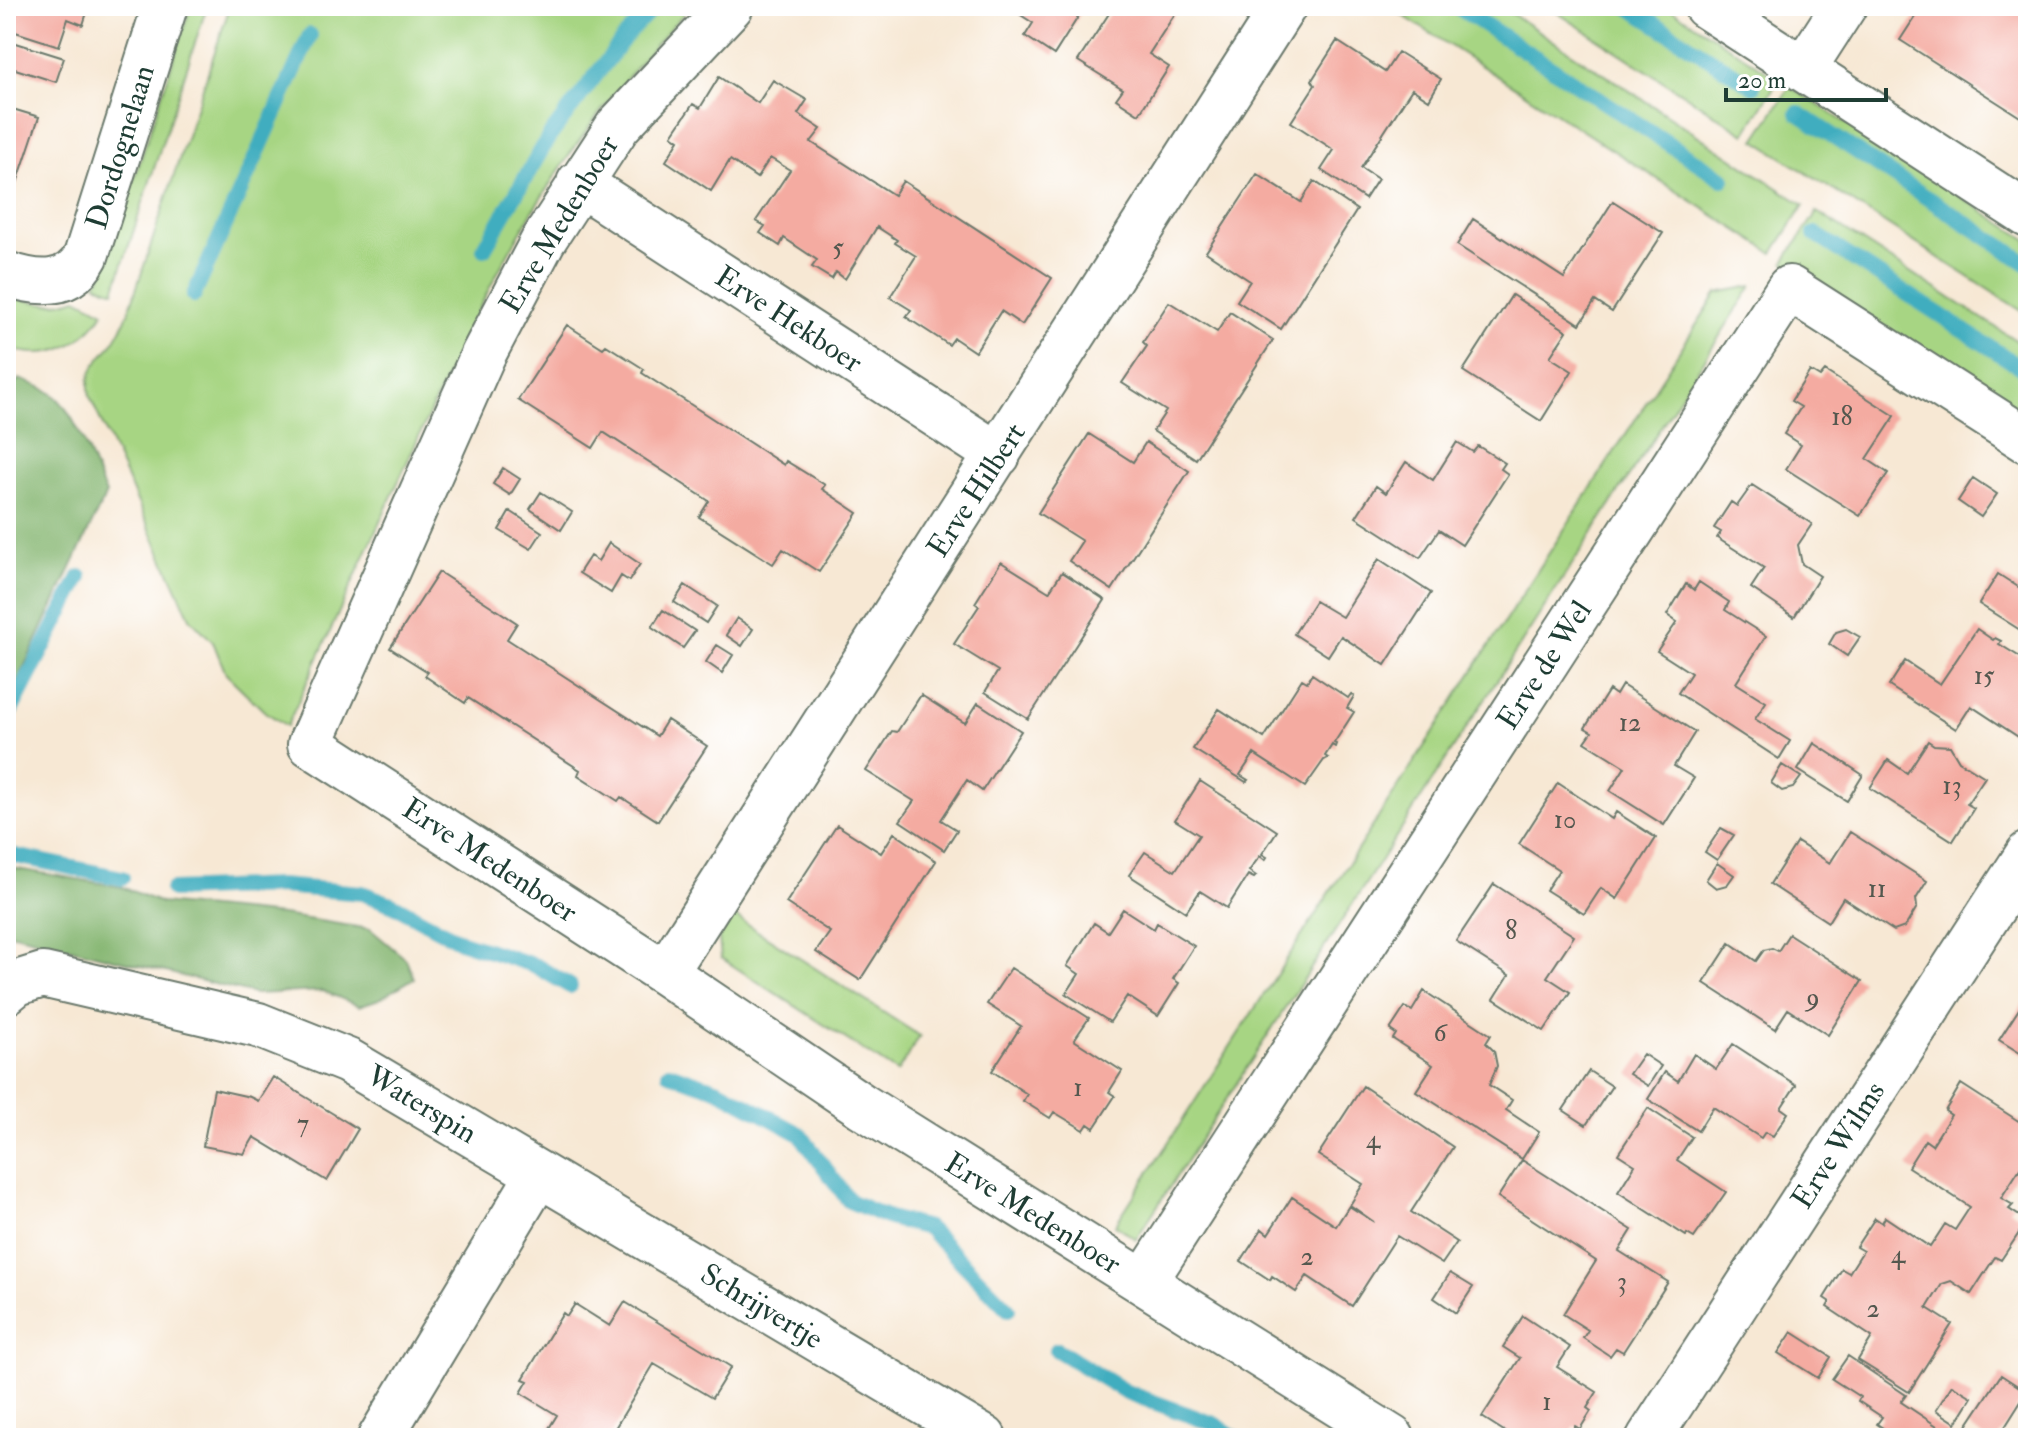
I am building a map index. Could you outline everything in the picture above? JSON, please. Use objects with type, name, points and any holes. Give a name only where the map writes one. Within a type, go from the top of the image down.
[{"type":"street","name":"Dordognelaan","points":[[6,274],[45,283],[79,269],[86,256],[165,6]]},
{"type":"street","name":"Erve Medenboer","points":[[731,6],[618,126],[543,241],[483,355],[310,744],[665,973],[862,1106],[1392,1438]]},
{"type":"street","name":"Erve Hilbert","points":[[665,973],[1284,6]]},
{"type":"street","points":[[1706,6],[2028,215]]},
{"type":"street","points":[[1804,68],[1844,6]]},
{"type":"street","name":"Erve Hekboer","points":[[579,183],[998,455]]},
{"type":"street","name":"Erve de Wel","points":[[1145,1281],[1789,288],[2028,441]]},
{"type":"street","name":"Erve Wilms","points":[[1649,1438],[2028,854]]},
{"type":"street","name":"Waterspin","points":[[6,992],[17,983],[43,975],[258,1025],[348,1061],[539,1174]]},
{"type":"street","points":[[380,1438],[539,1174]]},
{"type":"street","name":"Schrijvertje","points":[[539,1174],[984,1438]]},
{"type":"green space","points":[[191,6],[207,6],[114,291],[96,284],[105,268]]},
{"type":"green space","points":[[230,6],[691,6],[595,119],[514,243],[457,354],[287,726],[264,711],[226,674],[213,642],[190,618],[90,397],[89,387],[92,371],[118,335],[128,314]]},
{"type":"green space","points":[[1388,6],[1500,6],[1804,205],[1773,253]]},
{"type":"green space","points":[[1547,6],[1666,6],[1779,79],[1745,134]]},
{"type":"green space","points":[[1790,87],[2028,240],[2028,315],[1755,140]]},
{"type":"green space","points":[[1817,212],[2028,348],[2028,419],[1784,262]]},
{"type":"green space","points":[[1752,286],[1136,1239],[1115,1225],[1717,293]]},
{"type":"green space","points":[[6,294],[42,303],[59,303],[77,298],[104,312],[84,335],[62,349],[22,352],[6,348]]},
{"type":"green space","points":[[19,379],[49,392],[65,407],[106,494],[6,705],[6,393]]},
{"type":"green space","points":[[6,867],[122,887],[161,903],[282,915],[370,929],[406,959],[414,978],[379,999],[359,1006],[323,991],[254,994],[6,932]]},
{"type":"green space","points":[[728,912],[920,1036],[897,1072],[721,958],[718,929]]},
{"type":"building","points":[[6,6],[89,6],[83,25],[68,19],[59,46],[6,29]]},
{"type":"building","points":[[1007,6],[1085,6],[1054,55],[1025,36],[1033,23]]},
{"type":"building","points":[[1114,6],[1180,6],[1149,54],[1169,67],[1139,114],[1116,99],[1123,89],[1078,61]]},
{"type":"building","points":[[1922,6],[2016,6],[2028,14],[2028,122],[1900,40]]},
{"type":"building","points":[[1337,41],[1385,72],[1398,52],[1441,79],[1429,100],[1412,89],[1361,168],[1378,179],[1365,199],[1321,170],[1334,150],[1291,122],[1315,85],[1312,80]]},
{"type":"building","points":[[13,42],[64,58],[56,82],[6,66]]},
{"type":"building","points":[[719,77],[758,103],[773,80],[807,100],[798,114],[821,129],[811,142],[894,195],[903,181],[1052,278],[1022,325],[1001,311],[975,352],[954,338],[949,345],[906,317],[911,310],[890,297],[916,256],[877,227],[845,279],[836,272],[832,279],[812,267],[817,260],[784,238],[780,246],[760,233],[765,226],[756,221],[790,170],[770,158],[757,178],[730,160],[711,191],[666,161],[679,140],[672,135],[693,104],[700,108]]},
{"type":"building","points":[[6,107],[39,117],[12,198],[6,196]]},
{"type":"building","points":[[1257,174],[1301,202],[1314,181],[1357,210],[1281,329],[1237,301],[1250,281],[1206,252]]},
{"type":"building","points":[[1613,201],[1663,233],[1612,312],[1595,301],[1580,324],[1457,245],[1473,219],[1564,278]]},
{"type":"building","points":[[1512,295],[1567,331],[1550,357],[1572,371],[1541,421],[1463,371]]},
{"type":"building","points":[[1169,302],[1217,332],[1230,312],[1273,340],[1196,459],[1153,431],[1166,411],[1122,383],[1147,346],[1143,342]]},
{"type":"building","points":[[567,325],[644,369],[642,373],[784,465],[786,461],[825,485],[822,489],[858,513],[819,572],[783,549],[773,564],[699,517],[709,501],[603,432],[593,448],[518,400]]},
{"type":"building","points":[[1810,371],[1820,377],[1825,371],[1895,416],[1867,459],[1888,473],[1860,516],[1786,469],[1801,445],[1784,434],[1801,407],[1791,401]]},
{"type":"building","points":[[1089,434],[1133,462],[1146,442],[1189,471],[1112,590],[1069,561],[1082,541],[1038,513]]},
{"type":"building","points":[[1457,442],[1473,452],[1478,446],[1505,463],[1501,469],[1508,474],[1462,545],[1439,530],[1420,558],[1356,517],[1376,486],[1386,493],[1406,462],[1433,480]]},
{"type":"building","points":[[503,468],[520,479],[510,495],[493,484]]},
{"type":"building","points":[[1973,478],[1997,494],[1981,517],[1958,501]]},
{"type":"building","points":[[1752,485],[1812,524],[1798,545],[1802,564],[1820,576],[1794,617],[1751,588],[1764,568],[1717,538],[1721,532],[1714,528],[1731,502],[1737,506]]},
{"type":"building","points":[[541,492],[572,512],[561,530],[530,509]]},
{"type":"building","points":[[510,511],[542,532],[531,549],[499,530]]},
{"type":"building","points":[[609,543],[640,564],[629,581],[621,576],[611,593],[579,573],[590,556],[598,561]]},
{"type":"building","points":[[1379,559],[1431,593],[1385,665],[1341,636],[1328,656],[1294,634],[1315,601],[1342,617]]},
{"type":"building","points":[[1001,562],[1049,592],[1062,572],[1105,600],[1028,719],[985,692],[998,671],[954,644],[979,606],[975,603]]},
{"type":"building","points":[[439,572],[517,623],[507,639],[657,736],[667,720],[707,746],[658,821],[621,797],[618,801],[578,775],[580,770],[468,698],[465,703],[425,676],[428,672],[390,648]]},
{"type":"building","points":[[1998,574],[2026,592],[2028,589],[2028,635],[1979,604]]},
{"type":"building","points":[[1699,582],[1729,602],[1725,610],[1766,636],[1736,683],[1766,702],[1755,719],[1790,741],[1779,759],[1678,693],[1691,673],[1657,651],[1677,622],[1667,615],[1686,584],[1694,590]]},
{"type":"building","points":[[685,585],[717,606],[706,623],[674,602]]},
{"type":"building","points":[[663,610],[695,631],[683,648],[652,627]]},
{"type":"building","points":[[737,618],[753,629],[742,646],[726,635]]},
{"type":"building","points":[[1846,629],[1860,637],[1847,656],[1829,644],[1836,632]]},
{"type":"building","points":[[1977,629],[1993,640],[2001,641],[1999,644],[2028,662],[2028,725],[2020,738],[1971,706],[1956,729],[1889,686],[1905,661],[1940,684]]},
{"type":"building","points":[[717,645],[733,655],[722,673],[706,662]]},
{"type":"building","points":[[1312,674],[1348,698],[1351,694],[1354,696],[1347,708],[1354,712],[1334,743],[1335,747],[1332,745],[1325,756],[1328,758],[1305,787],[1254,754],[1240,775],[1248,780],[1246,782],[1193,749],[1219,709],[1264,738],[1302,679],[1307,682]]},
{"type":"building","points":[[1622,685],[1695,732],[1674,766],[1694,778],[1664,825],[1610,791],[1625,767],[1585,742],[1592,732],[1585,728],[1609,690],[1616,695]]},
{"type":"building","points":[[921,695],[965,723],[978,703],[1021,731],[982,791],[967,780],[941,820],[957,830],[944,850],[900,821],[914,801],[866,771]]},
{"type":"building","points":[[1928,741],[1934,745],[1950,746],[1959,761],[1985,777],[1967,804],[1974,808],[1953,841],[1870,788],[1888,760],[1907,773]]},
{"type":"building","points":[[1814,743],[1863,775],[1847,801],[1798,770]]},
{"type":"building","points":[[1782,765],[1801,777],[1793,788],[1782,791],[1771,783]]},
{"type":"building","points":[[1200,781],[1277,831],[1262,854],[1267,857],[1265,860],[1260,856],[1249,871],[1256,876],[1248,875],[1227,908],[1200,891],[1186,912],[1129,875],[1145,852],[1175,871],[1199,835],[1175,820]]},
{"type":"building","points":[[1558,783],[1612,819],[1616,812],[1656,838],[1617,899],[1601,888],[1584,914],[1546,890],[1559,870],[1519,844]]},
{"type":"building","points":[[837,825],[881,853],[894,833],[936,861],[860,980],[816,952],[830,932],[786,903]]},
{"type":"building","points":[[1721,828],[1734,835],[1717,860],[1705,852]]},
{"type":"building","points":[[1850,832],[1927,881],[1905,927],[1894,931],[1843,898],[1828,922],[1770,884],[1797,842],[1830,863]]},
{"type":"building","points":[[1717,863],[1734,875],[1727,885],[1716,888],[1706,880]]},
{"type":"building","points":[[1494,884],[1574,936],[1547,977],[1570,992],[1544,1031],[1494,999],[1509,975],[1456,941]]},
{"type":"building","points":[[1123,909],[1154,929],[1157,923],[1194,946],[1173,979],[1179,983],[1158,1016],[1127,996],[1110,1022],[1066,994],[1079,974],[1067,966],[1094,923],[1108,932]]},
{"type":"building","points":[[1789,934],[1862,981],[1828,1035],[1788,1009],[1775,1029],[1704,983],[1730,943],[1756,961],[1764,950],[1772,948],[1778,951]]},
{"type":"building","points":[[1011,968],[1089,1018],[1074,1040],[1122,1071],[1109,1092],[1115,1096],[1094,1128],[1088,1124],[1084,1130],[1054,1112],[1050,1118],[1023,1101],[1027,1094],[992,1071],[1021,1026],[987,1004]]},
{"type":"building","points":[[1424,991],[1491,1035],[1486,1043],[1494,1051],[1497,1066],[1489,1085],[1512,1100],[1506,1110],[1539,1132],[1522,1159],[1416,1091],[1433,1065],[1393,1039],[1396,1034],[1390,1030],[1405,1007],[1412,1011]]},
{"type":"building","points":[[2028,995],[2028,1058],[1999,1040]]},
{"type":"building","points":[[1733,1044],[1796,1085],[1781,1108],[1788,1113],[1773,1136],[1765,1132],[1761,1138],[1713,1107],[1698,1131],[1648,1099],[1665,1072],[1678,1081],[1694,1054],[1716,1069]]},
{"type":"building","points":[[1643,1054],[1661,1066],[1648,1086],[1629,1074]]},
{"type":"building","points":[[1589,1071],[1612,1086],[1586,1125],[1563,1110]]},
{"type":"building","points":[[273,1077],[358,1129],[327,1181],[254,1137],[244,1154],[203,1146],[214,1089],[258,1101]]},
{"type":"building","points":[[1961,1084],[2020,1122],[2028,1110],[2028,1156],[2001,1198],[2013,1205],[2009,1209],[2027,1221],[2001,1260],[1995,1257],[1971,1294],[1951,1281],[1942,1284],[1927,1308],[1952,1324],[1909,1392],[1858,1360],[1872,1337],[1827,1307],[1830,1302],[1824,1298],[1842,1269],[1849,1273],[1863,1251],[1856,1247],[1875,1218],[1882,1223],[1885,1217],[1930,1247],[1945,1224],[1955,1230],[1970,1207],[1908,1167],[1925,1140],[1932,1145],[1951,1115],[1945,1111]]},
{"type":"building","points":[[1363,1086],[1453,1147],[1411,1212],[1457,1242],[1442,1264],[1397,1236],[1352,1306],[1307,1276],[1296,1292],[1241,1261],[1262,1229],[1268,1234],[1292,1197],[1336,1226],[1349,1206],[1374,1222],[1350,1205],[1363,1184],[1318,1155]]},
{"type":"building","points":[[1648,1108],[1692,1137],[1677,1160],[1726,1192],[1694,1238],[1686,1236],[1618,1192],[1635,1165],[1618,1154]]},
{"type":"building","points":[[1522,1160],[1632,1230],[1619,1251],[1668,1282],[1623,1352],[1616,1348],[1610,1356],[1583,1338],[1588,1330],[1563,1314],[1596,1261],[1498,1197]]},
{"type":"building","points":[[1450,1273],[1473,1287],[1456,1313],[1434,1298]]},
{"type":"building","points":[[625,1302],[731,1367],[712,1398],[654,1364],[609,1438],[543,1438],[557,1415],[521,1393],[528,1381],[523,1379],[563,1313],[567,1316],[575,1304],[610,1326]]},
{"type":"building","points":[[1523,1316],[1570,1347],[1557,1367],[1597,1392],[1587,1408],[1591,1411],[1580,1429],[1575,1426],[1567,1438],[1515,1438],[1482,1417],[1520,1358],[1503,1347]]},
{"type":"building","points":[[1792,1332],[1831,1357],[1818,1378],[1778,1353]]},
{"type":"building","points":[[1848,1356],[1906,1395],[1901,1402],[1949,1434],[1946,1438],[1898,1438],[1877,1424],[1882,1417],[1858,1401],[1860,1397],[1832,1379]]},
{"type":"building","points":[[2001,1375],[2027,1392],[1998,1438],[1985,1438],[1967,1426]]},
{"type":"building","points":[[1952,1385],[1972,1397],[1956,1423],[1936,1410]]},
{"type":"waterway","points":[[484,249],[549,137],[625,37],[655,6]]},
{"type":"waterway","points":[[1456,6],[1723,179]]},
{"type":"waterway","points":[[1627,6],[1753,86]]},
{"type":"waterway","points":[[194,295],[310,35]]},
{"type":"waterway","points":[[1798,113],[2028,264]]},
{"type":"waterway","points":[[1815,234],[2028,372]]},
{"type":"waterway","points":[[6,720],[80,577]]},
{"type":"waterway","points":[[6,854],[122,878]]},
{"type":"waterway","points":[[172,890],[280,886],[362,893],[394,905],[462,942],[536,966],[570,986]]},
{"type":"waterway","points":[[669,1073],[719,1090],[800,1134],[849,1201],[889,1218],[928,1228],[1008,1309]]},
{"type":"waterway","points":[[1057,1350],[1126,1392],[1214,1424],[1236,1438]]}]
